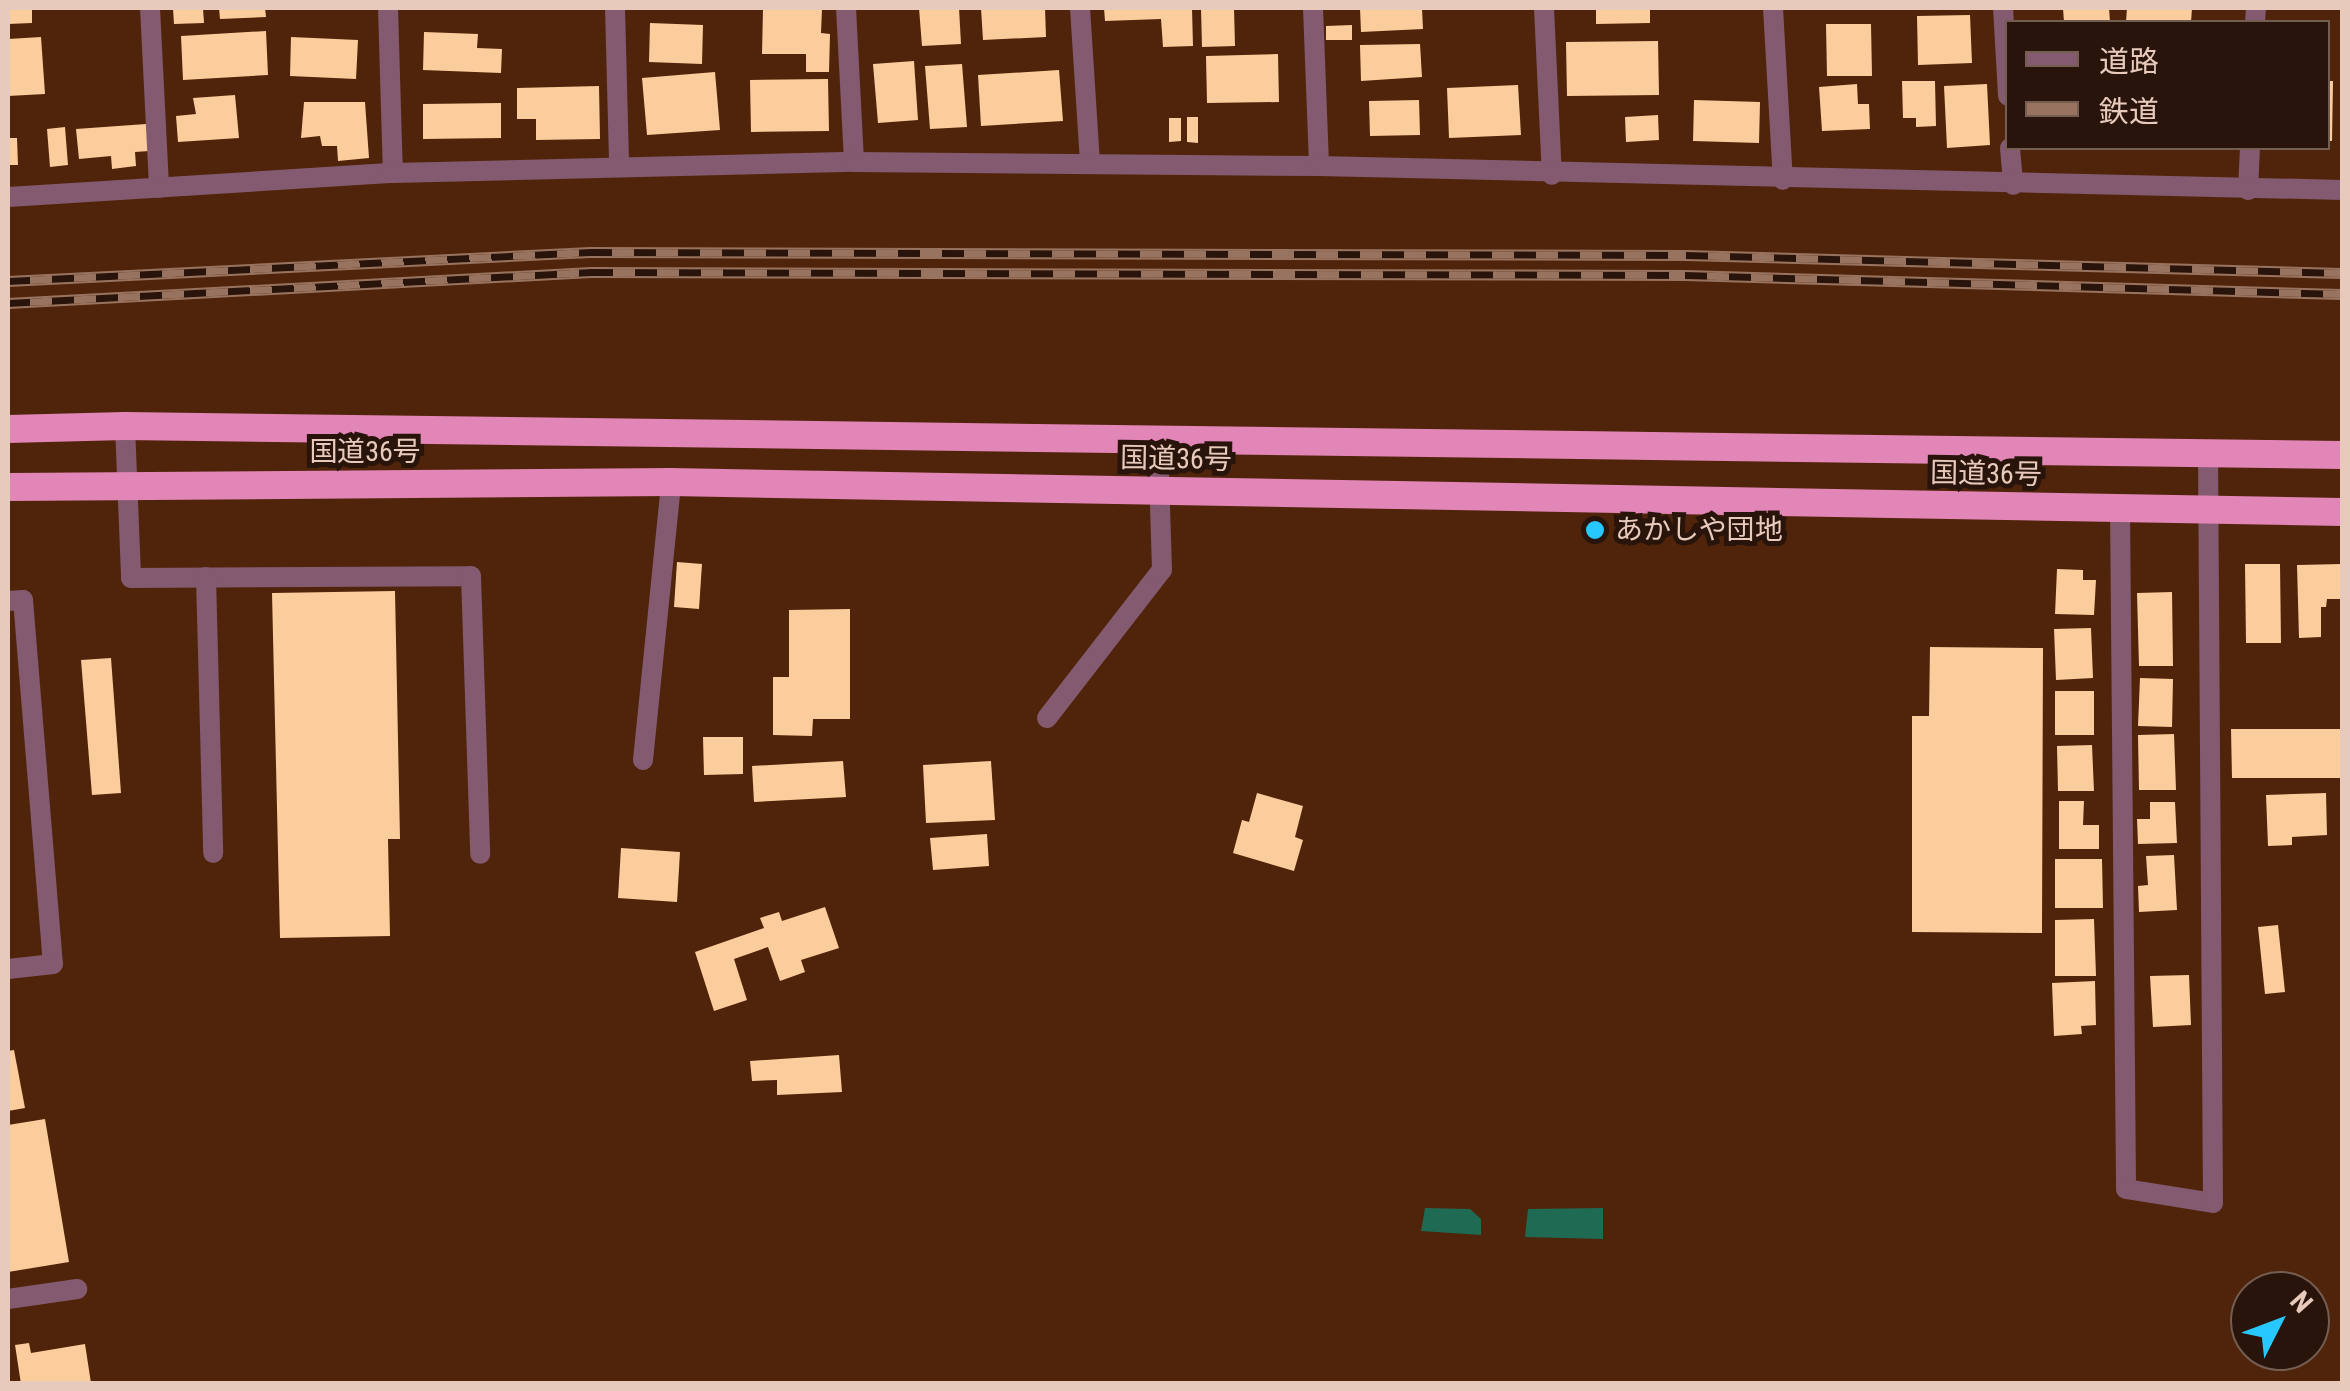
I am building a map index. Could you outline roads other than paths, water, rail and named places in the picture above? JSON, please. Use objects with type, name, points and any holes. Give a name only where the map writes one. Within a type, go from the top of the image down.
[{"type":"highway","name":"国道36号","points":[[8,429],[125,426],[2342,455]]},
{"type":"highway","name":"国道36号","points":[[8,487],[671,482],[2342,512]]},
{"type":"street","points":[[150,8],[159,188]]},
{"type":"street","points":[[388,8],[393,172]]},
{"type":"street","points":[[615,8],[619,165]]},
{"type":"street","points":[[846,8],[854,162]]},
{"type":"street","points":[[1080,8],[1090,164]]},
{"type":"street","points":[[1313,8],[1318,166]]},
{"type":"street","points":[[1544,8],[1552,175]]},
{"type":"street","points":[[1773,8],[1782,180]]},
{"type":"street","points":[[2002,8],[2005,52]]},
{"type":"street","points":[[2010,150],[2012,185]]},
{"type":"street","points":[[2248,190],[2250,150]]},
{"type":"street","points":[[8,197],[393,172],[854,162],[1318,166],[1552,175],[2342,190]]},
{"type":"street","points":[[125,426],[131,578],[471,576],[480,854]]},
{"type":"street","points":[[1047,718],[1162,570],[1158,441]]},
{"type":"street","points":[[2120,509],[2126,1190],[2213,1202],[2208,454]]},
{"type":"street","points":[[644,760],[671,482]]},
{"type":"street","points":[[206,577],[213,853]]},
{"type":"street","points":[[8,602],[24,600],[52,964],[8,969]]},
{"type":"street","points":[[8,1299],[77,1289]]},
{"type":"railway","points":[[8,281],[590,252],[1686,255],[2342,273]]},
{"type":"railway","points":[[8,303],[591,272],[1685,275],[2342,294]]},
{"type":"place","name":"あかしや団地","points":[[1595,530]]}]
